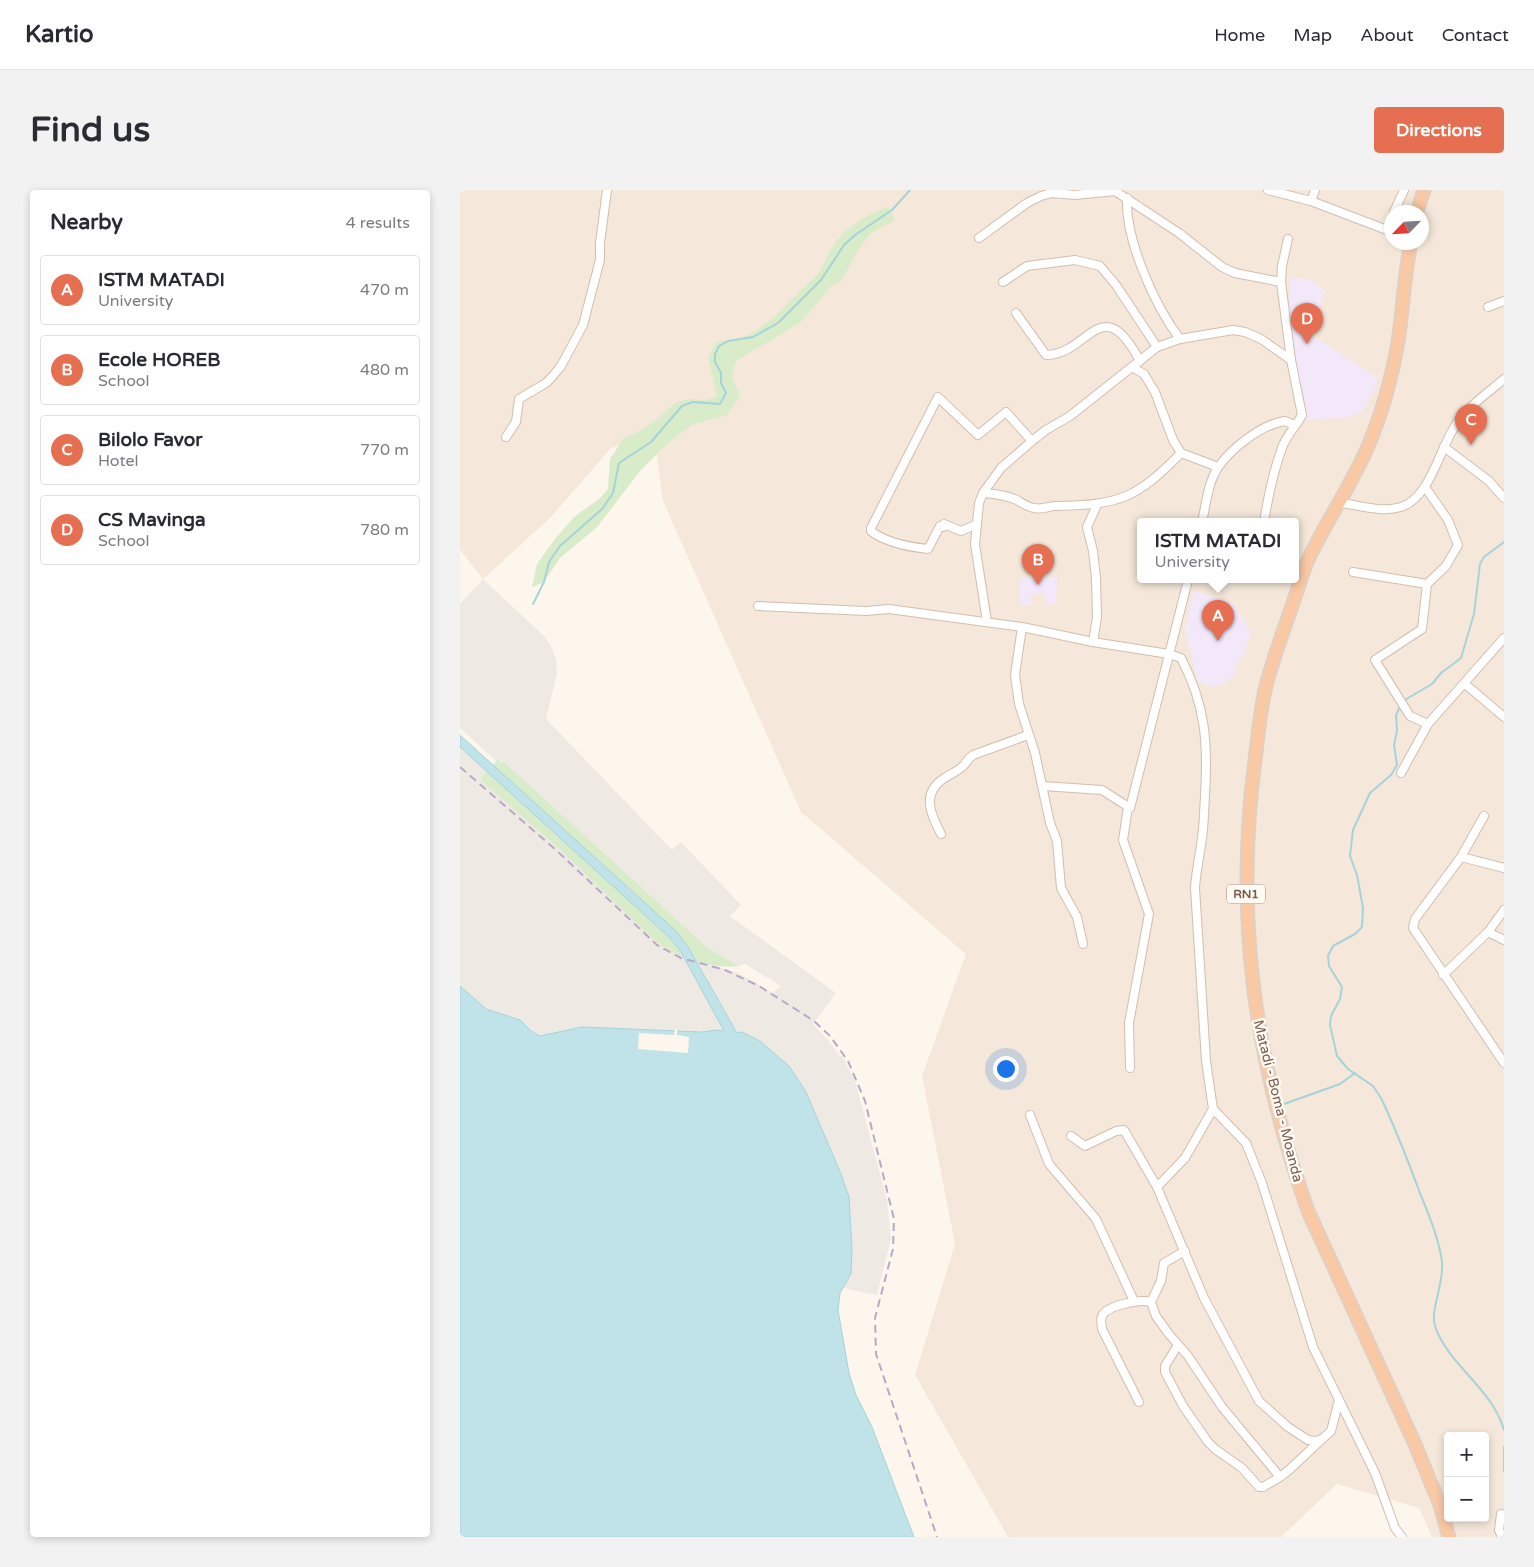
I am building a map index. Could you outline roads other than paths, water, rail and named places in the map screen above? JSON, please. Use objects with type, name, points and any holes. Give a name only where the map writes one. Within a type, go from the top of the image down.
[{"type":"highway","points":[[1419,205],[1424,190]]},
{"type":"highway","name":"Matadi - Boma - Moanda","points":[[1299,578],[1340,503],[1369,443],[1391,374],[1399,336],[1405,271],[1409,250]]},
{"type":"highway","name":"Matadi - Boma - Moanda","points":[[1297,583],[1265,690],[1252,786],[1247,847],[1246,911],[1250,972],[1258,1021],[1284,1134],[1308,1211],[1414,1442],[1440,1505],[1449,1537]]},
{"type":"street","points":[[506,437],[516,422],[519,399],[546,383],[552,377],[561,366],[583,325],[600,260],[600,236],[607,190]]},
{"type":"street","points":[[979,238],[1027,203],[1041,196],[1052,193],[1109,190],[1115,191],[1127,198],[1179,233],[1222,267],[1235,273],[1281,282]]},
{"type":"street","points":[[1268,190],[1311,201],[1384,229]]},
{"type":"street","points":[[1311,201],[1315,190]]},
{"type":"street","points":[[1397,205],[1404,190]]},
{"type":"street","points":[[1127,198],[1128,224],[1154,298],[1180,338]]},
{"type":"street","points":[[1265,518],[1267,501],[1283,445],[1302,415],[1291,360],[1281,282],[1282,266],[1288,239]]},
{"type":"street","points":[[1003,282],[1027,266],[1075,260],[1100,266],[1116,286],[1157,347]]},
{"type":"street","points":[[1488,307],[1504,301]]},
{"type":"street","points":[[1016,313],[1046,355],[1058,355],[1090,332],[1111,328],[1116,329],[1129,341],[1140,361]]},
{"type":"street","points":[[987,622],[975,544],[975,525],[983,493],[1001,468],[1032,441],[1070,416],[1157,347],[1180,338],[1233,330],[1246,332],[1261,338],[1291,360]]},
{"type":"street","points":[[1132,367],[1144,374],[1155,392],[1173,440],[1181,453],[1218,467]]},
{"type":"street","points":[[1340,503],[1379,509],[1400,507],[1416,497],[1425,487],[1459,420],[1504,379]]},
{"type":"street","points":[[975,525],[961,531],[944,524],[943,527],[940,526],[928,549],[910,547],[879,536],[871,531],[938,397],[978,435],[1006,412],[1032,441]]},
{"type":"street","points":[[1203,518],[1210,488],[1218,467],[1250,436],[1266,426],[1284,421],[1294,425]]},
{"type":"street","points":[[1444,447],[1489,481],[1504,498]]},
{"type":"street","points":[[983,493],[1007,496],[1031,508],[1040,509],[1055,506],[1097,505],[1120,499],[1148,484],[1181,453]]},
{"type":"street","points":[[1425,487],[1448,520],[1458,545],[1446,566],[1427,584],[1422,629],[1375,660],[1410,716],[1428,724]]},
{"type":"street","points":[[1093,642],[1096,617],[1096,578],[1094,551],[1087,527],[1097,505]]},
{"type":"street","points":[[1353,572],[1427,584]]},
{"type":"street","points":[[1130,1068],[1128,1038],[1131,1002],[1149,921],[1146,906],[1123,840],[1128,807],[1130,808],[1187,583]]},
{"type":"street","points":[[758,606],[866,612],[889,609],[1022,627],[1093,642],[1169,654],[1181,658],[1193,680],[1207,747],[1202,838],[1196,864],[1195,888],[1205,1052],[1213,1109],[1185,1158],[1157,1187]]},
{"type":"street","points":[[1022,627],[1015,676],[1019,704],[1035,753],[1050,823],[1059,850],[1061,888],[1077,917],[1084,944]]},
{"type":"street","points":[[1401,773],[1428,724],[1504,638]]},
{"type":"street","points":[[1465,684],[1504,717]]},
{"type":"street","points":[[941,834],[929,810],[932,790],[940,781],[963,766],[966,759],[973,754],[1028,735]]},
{"type":"street","points":[[1043,786],[1102,790],[1130,808]]},
{"type":"street","points":[[1484,816],[1461,857],[1412,924],[1443,975],[1504,1063]]},
{"type":"street","points":[[1461,857],[1504,868]]},
{"type":"street","points":[[1443,975],[1488,932],[1504,910]]},
{"type":"street","points":[[1488,932],[1504,940]]},
{"type":"street","points":[[1213,1109],[1239,1134],[1250,1151],[1265,1192],[1313,1347],[1375,1473],[1395,1528],[1402,1537]]},
{"type":"street","points":[[1030,1115],[1049,1164],[1096,1218],[1134,1301]]},
{"type":"street","points":[[1071,1136],[1085,1146],[1116,1131],[1124,1130],[1157,1187],[1204,1298],[1252,1391],[1266,1409],[1288,1427],[1308,1440],[1322,1439]]},
{"type":"street","points":[[1185,1251],[1164,1263],[1161,1281],[1151,1302],[1156,1316],[1222,1407],[1280,1477]]},
{"type":"street","points":[[1139,1402],[1102,1329],[1101,1321],[1102,1315],[1106,1311],[1134,1301],[1143,1300],[1151,1302]]},
{"type":"street","points":[[1178,1346],[1165,1366],[1165,1372],[1183,1406],[1214,1449],[1242,1468],[1259,1487],[1264,1487],[1289,1470],[1331,1431],[1339,1400]]},
{"type":"street","points":[[1501,1514],[1500,1530],[1502,1537]]},
{"type":"water","points":[[460,735],[676,931],[688,947],[737,1033],[742,1032],[760,1041],[789,1066],[806,1092],[849,1197],[852,1249],[851,1274],[840,1293],[838,1310],[849,1373],[856,1395],[872,1427],[914,1537],[460,1537],[460,986],[486,1009],[520,1020],[531,1031],[540,1036],[582,1027],[702,1032],[724,1031],[681,952],[670,938],[460,747]]},
{"type":"waterway","points":[[533,604],[544,582],[549,562],[560,546],[602,509],[613,493],[619,463],[651,442],[682,406],[693,402],[720,404],[726,393],[721,383],[721,373],[715,362],[715,354],[719,346],[728,341],[753,337],[778,323],[821,280],[844,245],[855,235],[892,210],[910,190]]},
{"type":"waterway","points":[[1403,701],[1432,684],[1441,673],[1461,658],[1474,614],[1480,564],[1484,557],[1504,542]]},
{"type":"waterway","points":[[1401,705],[1396,715],[1397,731],[1394,745],[1397,765],[1391,775],[1370,793],[1353,830],[1350,856],[1357,875],[1363,908],[1362,927],[1355,934],[1333,946],[1328,956],[1329,966],[1342,987],[1340,999],[1331,1016],[1330,1025],[1337,1056],[1348,1069],[1373,1086],[1381,1098],[1402,1145],[1433,1227],[1442,1262],[1441,1279],[1434,1312],[1435,1326],[1441,1340],[1490,1402],[1504,1430]]},
{"type":"waterway","points":[[1284,1104],[1340,1084],[1355,1073]]},
{"type":"waterway","points":[[1504,1447],[1504,1471]]},
{"type":"railway","points":[[460,767],[556,850],[657,945],[681,958],[725,970],[759,986],[814,1021],[830,1036],[848,1061],[865,1101],[894,1219],[893,1249],[875,1318],[876,1354],[937,1537]]},
{"type":"place","name":"CS Mavinga","points":[[1307,344]]},
{"type":"place","name":"Bilolo Favor","points":[[1471,445]]},
{"type":"place","name":"Ecole HOREB","points":[[1038,585]]},
{"type":"place","name":"ISTM MATADI","points":[[1218,641]]}]
